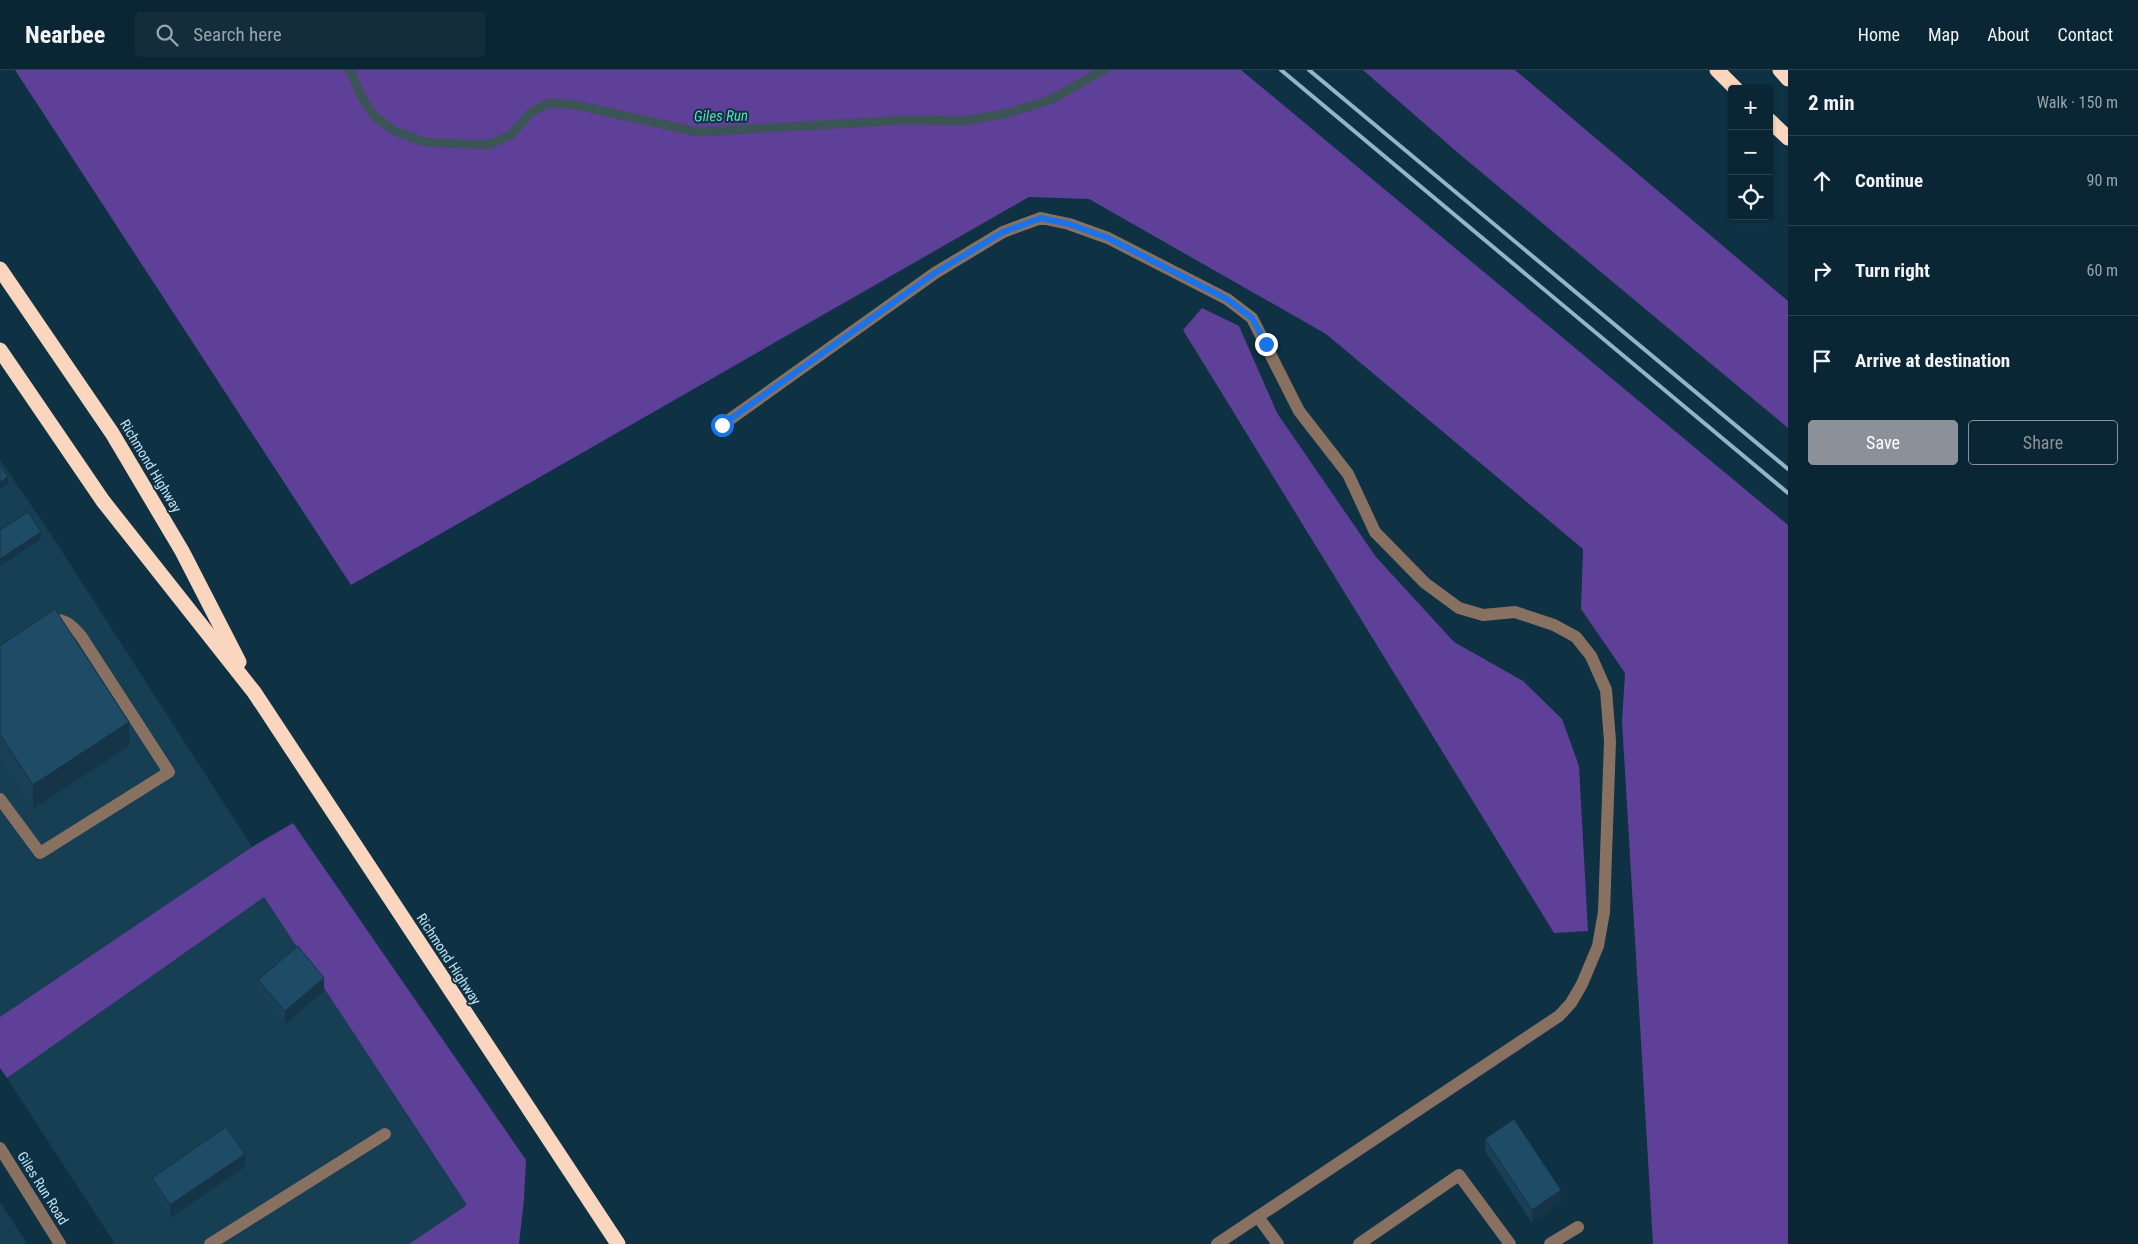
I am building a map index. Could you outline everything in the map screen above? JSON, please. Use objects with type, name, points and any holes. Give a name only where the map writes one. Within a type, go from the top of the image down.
[{"type":"highway","points":[[1717,70],[1732,85]]},
{"type":"highway","points":[[1780,70],[1788,79]]},
{"type":"highway","points":[[1773,124],[1788,138]]},
{"type":"highway","name":"Richmond Highway","points":[[0,269],[112,433],[143,484],[182,551],[254,692]]},
{"type":"highway","name":"Richmond Highway","points":[[0,350],[103,501],[254,692],[618,1244]]},
{"type":"street","points":[[722,425],[935,273],[1003,232],[1041,218],[1069,224],[1108,238],[1227,299],[1252,318],[1299,411],[1348,474],[1375,532],[1426,582],[1459,608],[1483,615],[1515,612],[1554,625],[1576,637],[1590,656],[1606,690],[1610,741],[1604,912],[1598,946],[1582,984],[1571,1003],[1559,1016],[1217,1244]]},
{"type":"street","points":[[0,799],[40,853],[169,772],[81,636],[70,623],[55,618],[32,630]]},
{"type":"street","points":[[210,1244],[385,1134]]},
{"type":"street","name":"Giles Run Road","points":[[0,1148],[60,1244]]},
{"type":"street","points":[[1359,1244],[1459,1174],[1510,1244]]},
{"type":"street","points":[[1258,1217],[1278,1244]]},
{"type":"street","points":[[1550,1244],[1578,1227]]},
{"type":"shaded area","points":[[15,70],[1241,70],[1788,525],[1788,1244],[1653,1244],[1622,721],[1625,673],[1581,609],[1583,549],[1326,334],[1089,199],[1029,197],[351,585]]},
{"type":"shaded area","points":[[1363,70],[1515,70],[1788,301],[1788,428],[1457,152]]},
{"type":"shaded area","points":[[1202,308],[1239,326],[1277,413],[1376,557],[1454,642],[1523,681],[1562,719],[1579,766],[1588,931],[1554,933],[1183,330]]},
{"type":"shaded area","points":[[0,460],[52,536],[252,847],[0,1017]]},
{"type":"shaded area","points":[[293,823],[526,1160],[519,1244],[409,1244],[467,1205],[264,897],[7,1078],[0,1068],[0,1017],[252,847]]},
{"type":"shaded area","points":[[264,897],[468,1206],[409,1244],[115,1244],[7,1078]]},
{"type":"shaded area","points":[[0,1202],[27,1244],[0,1244]]},
{"type":"building","points":[[0,465],[8,477],[0,482]]},
{"type":"building","points":[[28,512],[41,532],[0,559],[0,530]]},
{"type":"building","points":[[55,609],[129,722],[33,785],[0,734],[0,646]]},
{"type":"building","points":[[298,946],[324,978],[285,1011],[258,980]]},
{"type":"building","points":[[1514,1119],[1561,1190],[1532,1210],[1485,1139]]},
{"type":"building","points":[[226,1127],[245,1154],[170,1205],[152,1178]]},
{"type":"waterway","name":"Giles Run","points":[[350,70],[362,98],[375,117],[395,131],[424,142],[487,145],[511,135],[530,113],[548,103],[576,105],[697,132],[906,120],[965,121],[1008,113],[1050,100],[1104,70]]},
{"type":"railway","points":[[1281,70],[1788,493]]},
{"type":"railway","points":[[1309,70],[1788,469]]},
{"type":"route","points":[[722,425],[935,273],[1003,232],[1041,218],[1069,224],[1108,238],[1227,299],[1252,318],[1266,344]]}]
